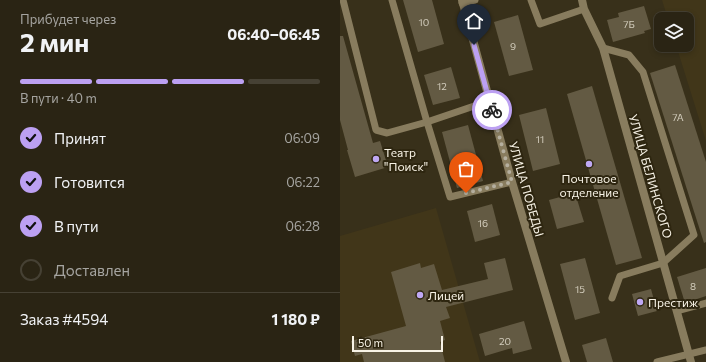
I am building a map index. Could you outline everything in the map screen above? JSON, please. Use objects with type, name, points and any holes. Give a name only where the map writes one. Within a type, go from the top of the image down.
[{"type":"street","name":"УЛИЦА БЕЛИНСКОГО","points":[[582,0],[584,9],[603,48],[690,358]]},
{"type":"street","name":"УЛИЦА ПОБЕДЫ","points":[[462,2],[512,182],[566,362]]},
{"type":"lane","points":[[343,0],[376,130],[387,133],[427,122],[489,101]]},
{"type":"lane","points":[[392,0],[450,197],[512,182]]},
{"type":"lane","points":[[462,2],[475,0]]},
{"type":"lane","points":[[531,0],[540,24],[584,9]]},
{"type":"lane","points":[[603,48],[629,54],[643,72],[694,235],[663,263],[620,276],[612,298]]},
{"type":"lane","points":[[677,311],[706,303]]},
{"type":"lane","points":[[658,362],[690,358],[706,350]]},
{"type":"shaded area","points":[[662,0],[706,0],[706,141],[678,52],[694,52],[694,12],[666,12]]},
{"type":"shaded area","points":[[436,208],[480,362],[340,362],[340,236]]},
{"type":"building","points":[[403,0],[432,0],[444,44],[418,52]]},
{"type":"building","points":[[644,6],[651,29],[644,31],[645,33],[613,42],[607,20],[619,17],[618,13]]},
{"type":"building","points":[[518,15],[533,70],[509,76],[494,22]]},
{"type":"building","points":[[340,36],[343,36],[373,143],[380,141],[388,167],[355,177],[340,120]]},
{"type":"building","points":[[675,65],[706,162],[706,242],[704,243],[650,73]]},
{"type":"building","points":[[451,67],[460,98],[433,105],[424,75]]},
{"type":"building","points":[[592,86],[642,258],[616,265],[567,94]]},
{"type":"building","points":[[546,108],[560,164],[533,171],[519,115]]},
{"type":"building","points":[[468,125],[483,181],[457,188],[442,132]]},
{"type":"building","points":[[575,193],[584,222],[557,229],[549,200]]},
{"type":"building","points":[[492,204],[500,235],[475,242],[467,211]]},
{"type":"building","name":"Лицей","points":[[505,258],[513,290],[446,307],[450,318],[440,321],[445,340],[440,342],[445,362],[364,362],[362,354],[355,356],[351,341],[406,326],[391,272],[420,263],[421,268],[434,264],[442,290],[488,279],[484,263]]},
{"type":"building","points":[[585,258],[600,313],[575,320],[560,264]]},
{"type":"building","points":[[706,268],[706,296],[685,303],[677,277]]},
{"type":"building","points":[[651,289],[657,311],[638,316],[632,294]]},
{"type":"building","points":[[524,321],[532,349],[513,354],[512,348],[485,356],[479,334]]},
{"type":"building","points":[[606,338],[613,362],[587,362],[582,345]]},
{"type":"way so far","points":[[466,193],[512,182],[492,110]]},
{"type":"place","name":"Театр \"Поиск\"","points":[[376,159]]},
{"type":"place","name":"Почтовое отделение","points":[[589,164]]},
{"type":"place","name":"Лицей","points":[[420,295]]},
{"type":"place","name":"Престиж","points":[[640,302]]},
{"type":"route","points":[[474,45],[492,110]]}]
